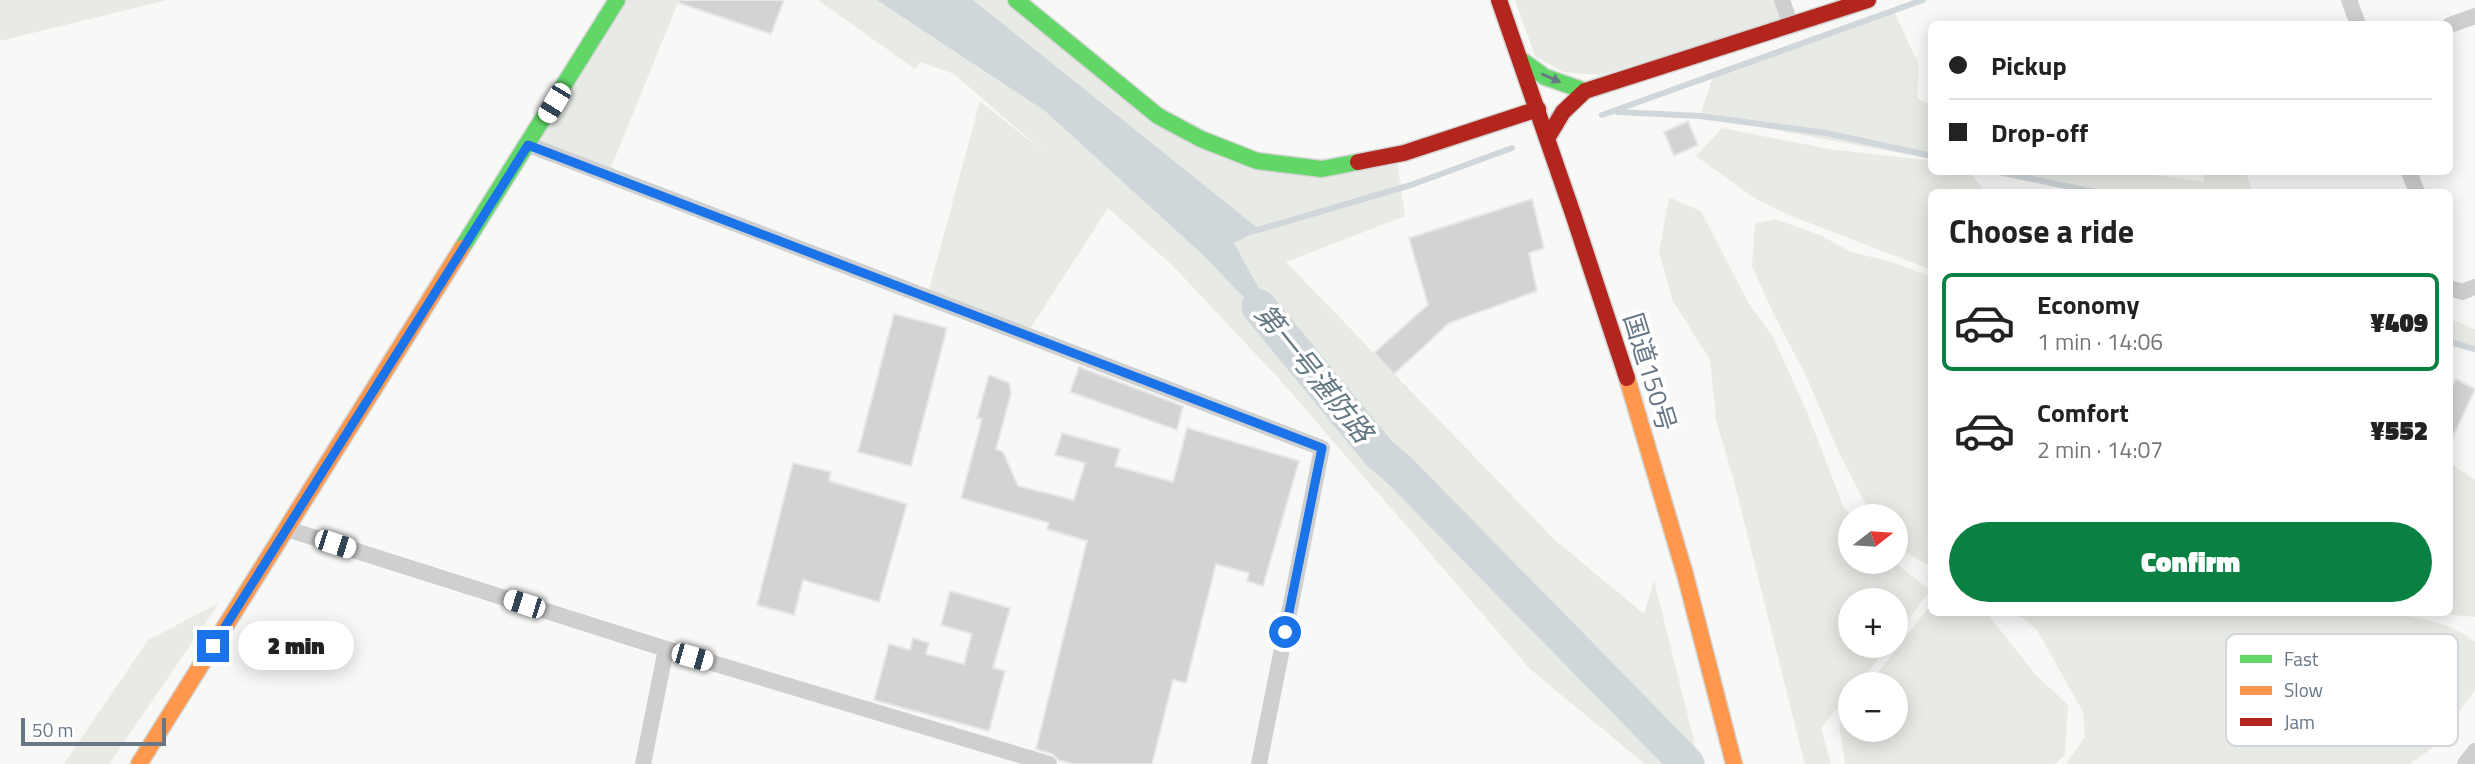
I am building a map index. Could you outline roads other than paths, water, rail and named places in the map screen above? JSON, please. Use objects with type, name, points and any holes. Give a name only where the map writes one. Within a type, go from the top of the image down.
[{"type":"main road","points":[[139,764],[617,0]]},
{"type":"main road","points":[[1016,0],[1158,116],[1201,139],[1257,161],[1322,169],[1404,153],[1538,109]]},
{"type":"main road","name":"国道150号","points":[[1499,0],[1628,379],[1664,499],[1734,764]]},
{"type":"main road","points":[[1548,138],[1555,121],[1568,105],[1585,91],[1868,0]]},
{"type":"main road","points":[[1520,59],[1545,77],[1585,91]]},
{"type":"street","points":[[1782,0],[1791,26]]},
{"type":"street","points":[[2349,0],[2357,21]]},
{"type":"street","points":[[2453,24],[2475,16]]},
{"type":"street","points":[[528,145],[1322,448],[1259,764]]},
{"type":"street","points":[[2453,289],[2462,292],[2475,287]]},
{"type":"street","points":[[287,529],[666,649],[1049,764]]},
{"type":"street","points":[[643,764],[666,649]]},
{"type":"street","points":[[2465,764],[2475,751]]},
{"type":"waterway","points":[[1602,115],[1923,0]]},
{"type":"waterway","points":[[1618,112],[1700,116],[1826,133],[1928,155]]},
{"type":"waterway","points":[[1254,231],[1411,185],[1512,148]]},
{"type":"waterway","points":[[2013,175],[2080,189]]},
{"type":"waterway","name":"第一号湛防路","points":[[1259,307],[1379,453],[1399,470],[1687,764]]},
{"type":"waterway","points":[[2453,343],[2475,349]]}]
